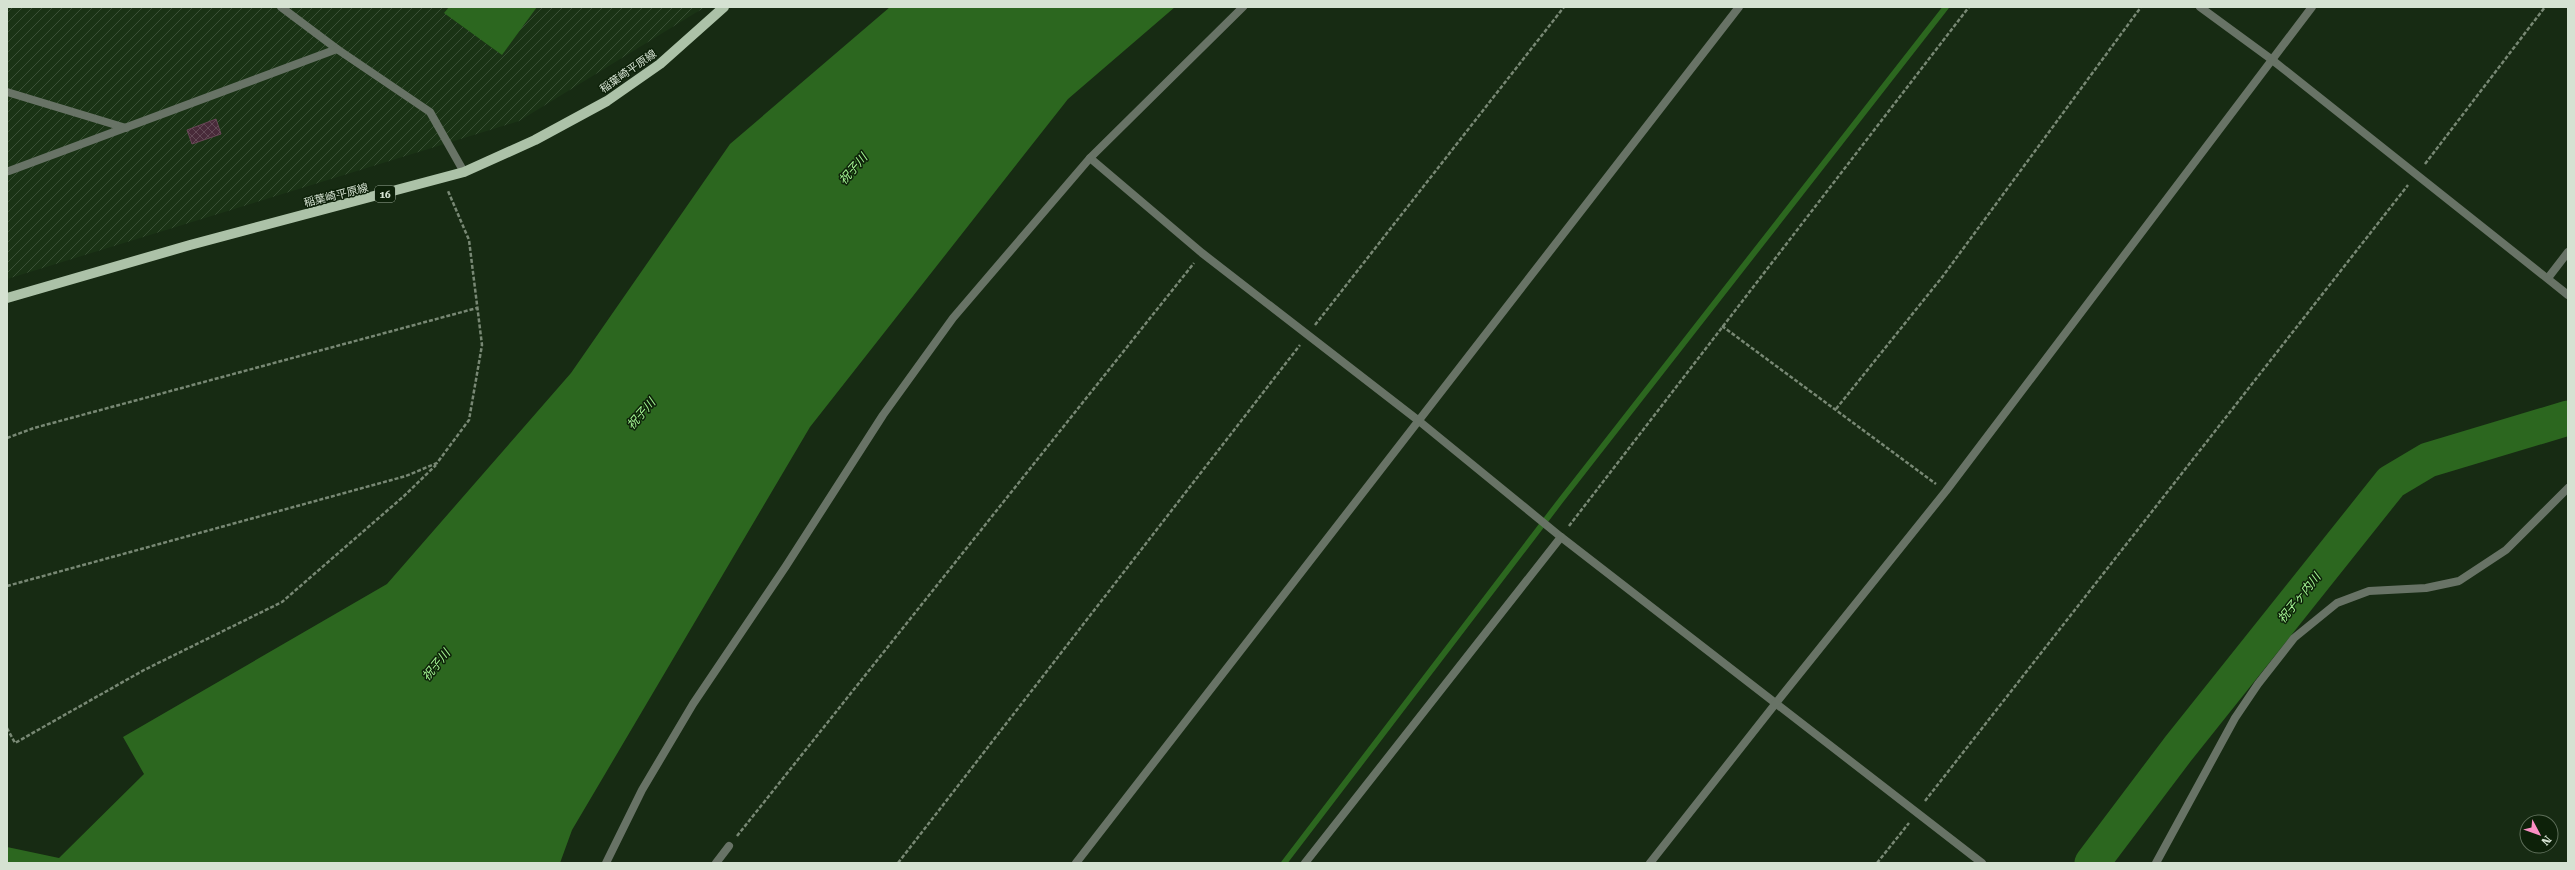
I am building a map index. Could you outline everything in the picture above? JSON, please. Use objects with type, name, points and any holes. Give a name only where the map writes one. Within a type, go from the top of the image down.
[{"type":"main road","name":"稲葉崎平原線","points":[[7,298],[190,245],[444,179],[464,172],[535,140],[607,101],[660,64],[724,7]]},
{"type":"street","points":[[281,7],[338,49],[430,112],[464,172]]},
{"type":"street","points":[[606,863],[642,790],[693,704],[786,566],[883,415],[953,318],[1090,158],[1244,7]]},
{"type":"street","points":[[1076,863],[1739,7]]},
{"type":"street","points":[[2200,7],[2271,59],[2568,295]]},
{"type":"street","points":[[1650,863],[1946,491],[2271,59],[2312,7]]},
{"type":"street","points":[[10,171],[338,49]]},
{"type":"street","points":[[7,92],[126,128]]},
{"type":"street","points":[[1090,158],[1202,253],[1419,421],[1533,514],[1745,682],[1776,703],[1982,863]]},
{"type":"street","points":[[2548,278],[2568,252]]},
{"type":"street","points":[[2156,863],[2235,718],[2294,638],[2337,603],[2369,591],[2426,588],[2459,582],[2506,550],[2568,488]]},
{"type":"street","points":[[1305,863],[1558,534]]},
{"type":"street","points":[[716,863],[729,846]]},
{"type":"path","points":[[898,863],[1307,335],[1564,7]]},
{"type":"path","points":[[1558,534],[1722,326],[1969,7]]},
{"type":"path","points":[[1836,409],[1943,276],[2141,7]]},
{"type":"path","points":[[1877,863],[2416,175],[2545,7]]},
{"type":"path","points":[[7,728],[15,743],[144,670],[282,602],[404,496],[438,463],[469,420],[482,345],[469,240],[444,179]]},
{"type":"path","points":[[729,846],[1202,253]]},
{"type":"path","points":[[7,438],[34,428],[477,308]]},
{"type":"path","points":[[1722,326],[1946,491]]},
{"type":"path","points":[[7,586],[406,476],[438,463]]},
{"type":"shaded area","points":[[7,7],[705,7],[519,121],[7,279]]},
{"type":"water","points":[[449,7],[537,7],[502,55],[444,13]]},
{"type":"water","name":"祝子川","points":[[890,7],[1175,7],[1068,99],[810,427],[572,830],[560,863],[7,863],[7,847],[59,858],[144,774],[123,737],[387,584],[571,373],[730,144]]},
{"type":"building","points":[[216,119],[221,134],[192,144],[187,130]]},
{"type":"waterway","points":[[1284,863],[1561,500],[1946,7]]},
{"type":"waterway","name":"祝子ヶ内川","points":[[2092,863],[2178,749],[2391,482],[2428,460],[2568,418]]}]
